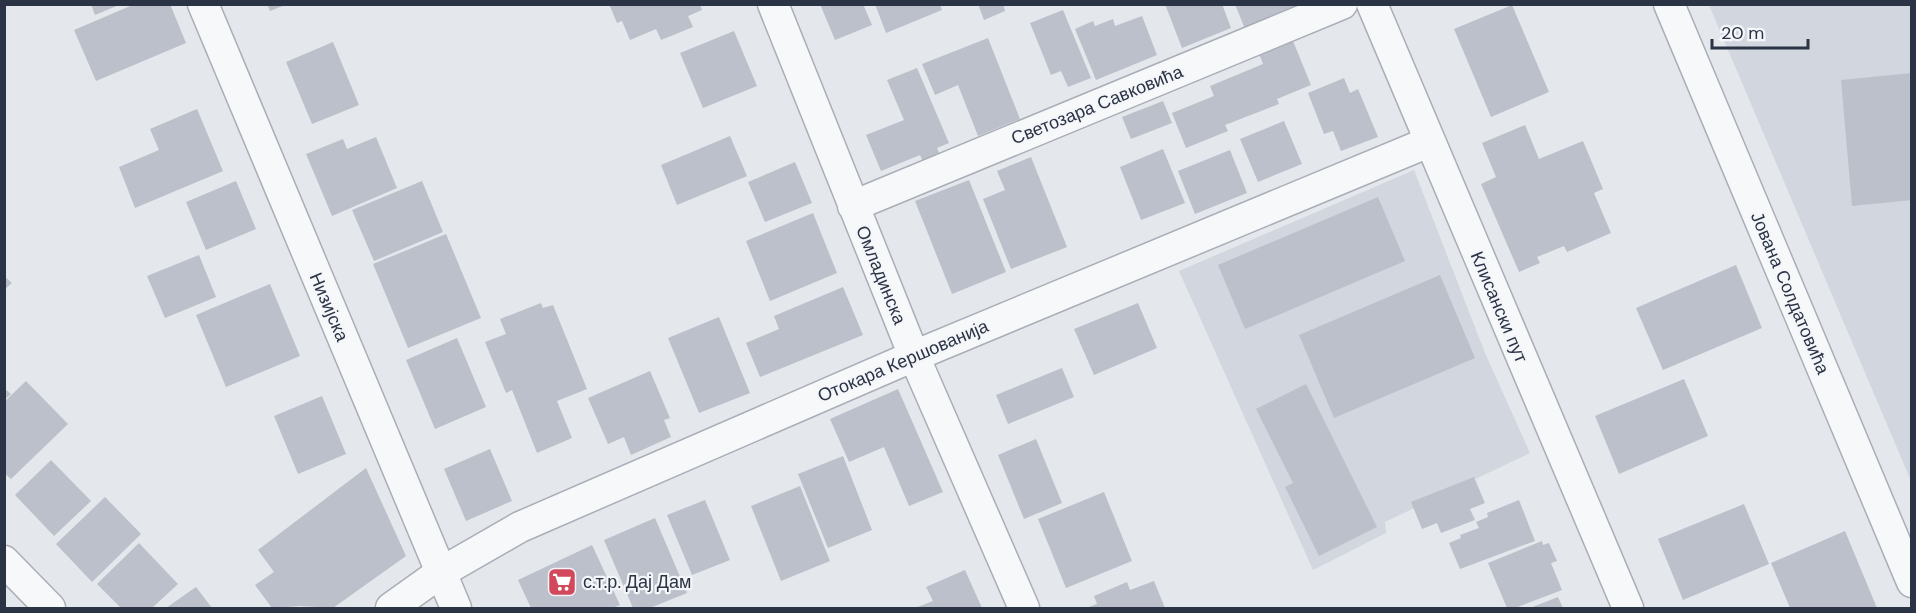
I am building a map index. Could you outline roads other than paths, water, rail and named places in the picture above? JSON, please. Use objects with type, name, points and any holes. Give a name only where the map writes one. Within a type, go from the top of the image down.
[{"type":"street","name":"Низијска","points":[[203,4],[456,609]]},
{"type":"street","name":"Омладинска","points":[[773,4],[914,356],[1024,609]]},
{"type":"street","name":"Светозара Савковића","points":[[853,206],[1342,4]]},
{"type":"street","name":"Клисански пут","points":[[1372,4],[1629,609]]},
{"type":"street","name":"Јована Солдатовића","points":[[1669,4],[1911,582]]},
{"type":"street","name":"Отокара Кершованија","points":[[391,609],[440,573],[520,527],[914,356],[1429,142]]},
{"type":"street","points":[[4,561],[50,609]]},
{"type":"place","name":"с.т.р. Дај Дам","points":[[562,582]]}]
